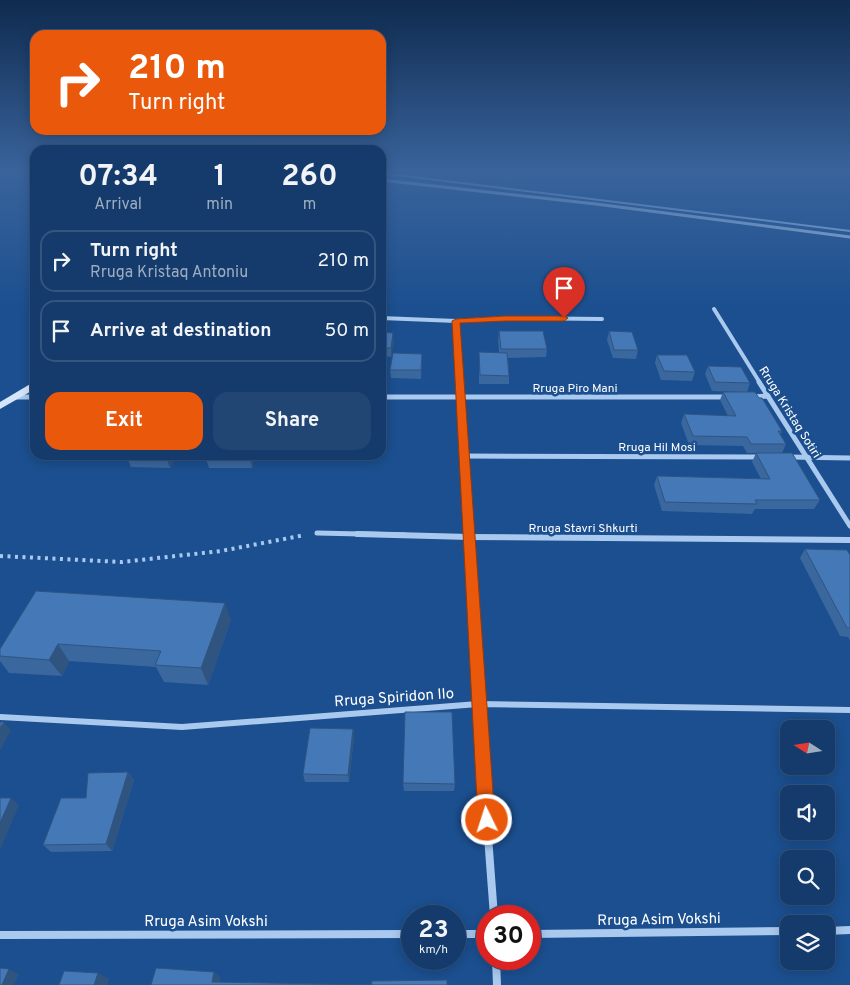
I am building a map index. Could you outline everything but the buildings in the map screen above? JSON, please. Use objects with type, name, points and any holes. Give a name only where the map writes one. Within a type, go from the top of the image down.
[{"type":"street","points":[[704,218],[850,237]]},
{"type":"street","name":"Rruga Kristaq Sotiri","points":[[714,309],[850,526]]},
{"type":"street","points":[[386,318],[456,321],[506,318],[602,319]]},
{"type":"street","points":[[456,321],[478,704],[493,905]]},
{"type":"street","points":[[0,405],[30,388]]},
{"type":"street","points":[[749,396],[768,396]]},
{"type":"street","points":[[13,397],[30,397]]},
{"type":"street","name":"Rruga Piro Mani","points":[[386,397],[730,397]]},
{"type":"street","name":"Rruga Hil Mosi","points":[[464,456],[768,457]]},
{"type":"street","points":[[778,457],[850,458]]},
{"type":"street","name":"Rruga Stavri Shkurti","points":[[317,533],[469,537],[850,540]]},
{"type":"street","name":"Rruga Spiridon Ilo","points":[[0,717],[182,727],[478,704],[850,710]]},
{"type":"street","points":[[835,931],[850,930]]},
{"type":"street","name":"Rruga Asim Vokshi","points":[[541,934],[780,931]]},
{"type":"street","name":"Rruga Asim Vokshi","points":[[0,935],[401,934]]},
{"type":"street","points":[[497,970],[498,985]]},
{"type":"path","points":[[0,556],[122,562],[220,551],[317,533]]},
{"type":"waterway","points":[[745,218],[850,231]]},
{"type":"route","points":[[487,820],[478,704],[456,321],[506,318],[564,318]]}]
